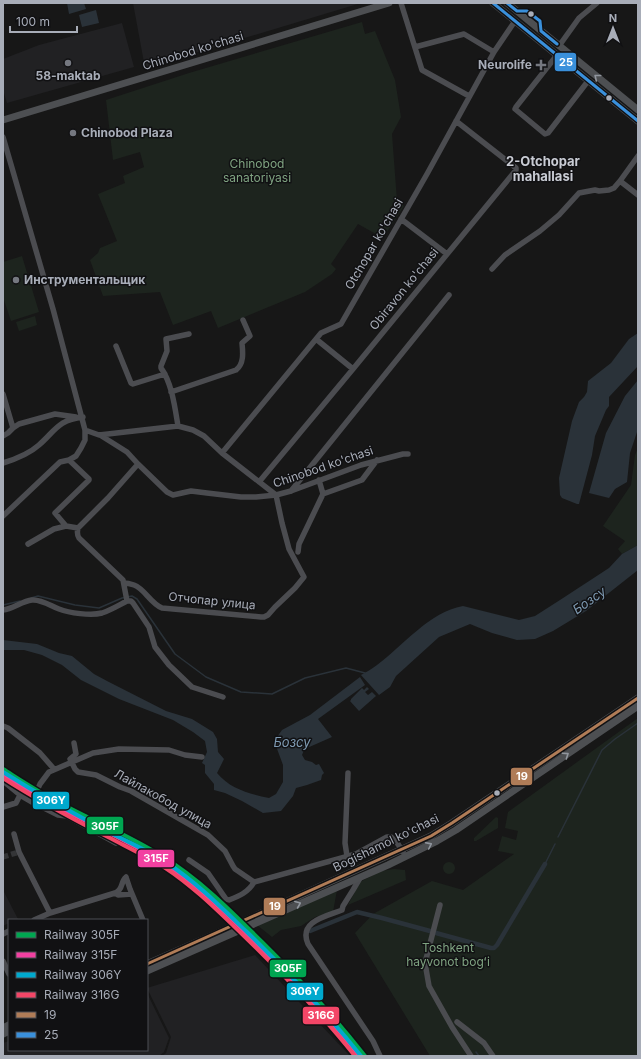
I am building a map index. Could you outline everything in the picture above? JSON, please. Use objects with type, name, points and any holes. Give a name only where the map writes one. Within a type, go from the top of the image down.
[{"type":"main road","name":"Chinobod ko'chasi","points":[[3,119],[389,3]]},
{"type":"main road","points":[[492,3],[638,122]]},
{"type":"main road","points":[[507,3],[638,110]]},
{"type":"main road","points":[[572,68],[578,61]]},
{"type":"main road","points":[[606,95],[611,88]]},
{"type":"main road","name":"Bogishamol ko'chasi","points":[[148,971],[360,878],[452,833],[624,711],[638,698]]},
{"type":"main road","name":"Bogishamol ko'chasi","points":[[148,964],[402,850],[442,829],[624,711],[638,706]]},
{"type":"street","points":[[401,3],[422,70],[469,96]]},
{"type":"street","points":[[559,46],[579,18],[598,3]]},
{"type":"street","name":"Otchopar ko'chasi","points":[[222,453],[321,333],[341,324],[494,52],[515,21]]},
{"type":"street","points":[[415,46],[464,34],[494,52]]},
{"type":"street","points":[[557,55],[515,108],[545,134],[548,133],[588,81]]},
{"type":"street","name":"Obiravon ko'chasi","points":[[259,482],[353,370],[516,170],[516,168],[456,121]]},
{"type":"street","points":[[3,137],[53,309],[86,430],[85,440],[76,456],[69,460],[60,462],[3,516]]},
{"type":"street","points":[[492,269],[505,255],[540,231],[579,193],[595,190],[609,190],[614,188],[638,156]]},
{"type":"street","points":[[620,181],[638,195]]},
{"type":"street","points":[[401,219],[446,254]]},
{"type":"street","points":[[291,491],[449,295]]},
{"type":"street","points":[[171,392],[239,368],[243,356],[242,343],[250,335],[243,320]]},
{"type":"street","points":[[178,426],[171,392],[165,374],[161,368],[167,351],[166,339],[189,334]]},
{"type":"street","points":[[316,339],[353,370]]},
{"type":"street","points":[[116,346],[131,383],[133,384],[165,374]]},
{"type":"street","points":[[3,394],[13,428]]},
{"type":"street","points":[[3,436],[19,424],[55,414],[82,417]]},
{"type":"street","points":[[3,463],[17,459],[32,450],[62,423],[72,418],[82,417]]},
{"type":"street","points":[[86,430],[99,435],[178,426],[193,430],[204,436],[222,453],[276,496]]},
{"type":"street","name":"Chinobod ko'chasi","points":[[99,435],[128,452],[138,464],[171,494],[191,491],[242,497],[276,496],[361,464],[408,454]]},
{"type":"street","points":[[66,526],[55,512],[89,480],[69,460]]},
{"type":"street","points":[[298,552],[299,544],[324,494],[362,480],[378,460]]},
{"type":"street","points":[[28,544],[54,529],[66,526],[78,528],[108,498],[138,464]]},
{"type":"street","points":[[319,480],[324,494]]},
{"type":"street","name":"Отчопар улица","points":[[78,528],[79,538],[123,580],[124,583],[134,585],[162,608],[264,617],[268,615],[295,588],[304,577],[289,549],[276,496]]},
{"type":"street","points":[[124,583],[128,601]]},
{"type":"street","points":[[3,610],[32,600],[42,602],[63,611],[94,614],[102,613],[131,601],[149,627],[155,647],[169,665],[192,687],[223,696]]},
{"type":"street","points":[[3,726],[8,728],[40,753],[54,769]]},
{"type":"street","points":[[72,762],[70,759],[76,754],[74,743]]},
{"type":"street","name":"Лайлакобод улица","points":[[32,802],[40,784],[49,772],[93,753],[119,749],[169,750],[185,755],[202,757]]},
{"type":"street","name":"Лайлакобод улица","points":[[72,762],[78,772],[96,775],[131,791],[205,833],[225,852],[235,869],[254,882]]},
{"type":"street","points":[[347,856],[345,843],[348,774]]},
{"type":"street","points":[[3,781],[20,795],[32,802],[58,815],[67,816],[116,843]]},
{"type":"street","points":[[3,807],[16,803],[20,795]]},
{"type":"street","points":[[14,834],[19,852],[50,913]]},
{"type":"street","points":[[189,860],[208,873],[227,900],[229,900],[249,890],[254,882],[356,854],[387,837],[391,837],[398,844],[405,857]]},
{"type":"street","points":[[41,919],[50,913],[120,891],[124,879],[126,878],[143,919]]},
{"type":"street","points":[[360,878],[342,910],[311,923],[306,932],[306,938],[308,944],[373,1041],[380,1056]]},
{"type":"street","points":[[115,893],[118,895],[132,894]]},
{"type":"street","points":[[440,905],[425,963],[429,986],[452,1027],[471,1056]]},
{"type":"street","points":[[3,961],[8,972]]},
{"type":"street","points":[[457,1022],[484,1044],[493,1056]]},
{"type":"shaded area","points":[[133,3],[361,3],[145,68]]},
{"type":"shaded area","name":"58-maktab","points":[[122,23],[134,67],[7,103],[3,90],[3,59],[39,45]]},
{"type":"shaded area","points":[[3,890],[18,919],[8,919],[8,924],[3,926]]},
{"type":"shaded area","points":[[255,955],[350,1056],[162,1056],[166,1053],[171,1037],[148,988]]},
{"type":"shaded area","points":[[148,995],[169,1038],[164,1052],[159,1056],[3,1056],[3,1043],[8,1041],[8,1051],[148,1051]]},
{"type":"green space","name":"Chinobod sanatoriyasi","points":[[362,22],[365,34],[375,31],[395,80],[401,117],[392,134],[397,201],[404,206],[383,238],[358,224],[331,264],[336,269],[332,274],[305,292],[218,328],[211,311],[173,325],[160,292],[103,296],[90,260],[98,253],[100,248],[117,241],[98,194],[125,183],[123,176],[144,167],[140,152],[113,160],[106,100],[189,73]]},
{"type":"green space","name":"Инструментальщик","points":[[22,256],[39,312],[11,321],[3,297],[3,262]]},
{"type":"green space","points":[[35,316],[37,325],[19,331],[16,322]]},
{"type":"green space","points":[[638,448],[638,545],[622,554],[618,549],[625,541],[603,526],[631,485],[635,455]]},
{"type":"green space","name":"Toshkent hayvonot bogʻi","points":[[638,718],[638,1056],[430,1056],[355,933],[373,914],[432,881],[463,890],[514,854],[498,851],[502,836],[516,840],[518,831],[505,828],[508,812]]},
{"type":"green space","points":[[496,817],[498,818],[498,828],[474,841],[474,838]]},
{"type":"green space","points":[[451,862],[454,863],[454,873],[447,874],[444,873],[443,866],[444,863]]},
{"type":"green space","points":[[394,869],[405,870],[406,880],[348,905],[360,882],[381,871]]},
{"type":"green space","points":[[337,890],[333,912],[315,917],[301,926],[281,930],[272,937],[257,925]]},
{"type":"water","points":[[67,3],[84,3],[86,9],[69,14]]},
{"type":"water","points":[[96,10],[99,23],[82,27],[79,15]]},
{"type":"water","points":[[638,333],[638,366],[609,397],[609,406],[595,436],[592,455],[579,504],[562,498],[560,495],[559,478],[572,421],[579,402],[587,392],[588,381],[611,363],[629,339]]},
{"type":"water","points":[[638,380],[638,429],[630,453],[627,482],[615,489],[609,498],[589,493],[606,433],[625,396]]},
{"type":"water","name":"Бозсу","points":[[638,545],[638,570],[586,611],[553,631],[535,639],[517,640],[492,633],[470,624],[439,637],[396,676],[390,687],[379,695],[361,675],[377,665],[428,622],[451,609],[463,606],[519,620],[535,616],[609,568],[622,554]]},
{"type":"water","name":"Бозсу","points":[[3,640],[37,644],[59,653],[72,656],[94,674],[107,681],[166,711],[192,719],[213,732],[217,739],[218,752],[224,759],[217,773],[222,779],[241,790],[269,798],[276,794],[283,782],[283,765],[276,746],[277,737],[282,730],[310,715],[360,677],[365,685],[318,719],[332,737],[307,748],[304,750],[302,755],[305,760],[316,765],[319,764],[324,773],[321,780],[296,788],[293,796],[281,811],[263,813],[225,793],[214,790],[214,784],[205,773],[205,765],[202,763],[207,752],[205,741],[193,732],[173,720],[119,699],[81,680],[62,665],[42,655],[24,650],[3,650]]},
{"type":"water","points":[[367,687],[369,689],[365,692],[368,695],[372,692],[376,696],[359,711],[350,701],[362,688],[364,690]]},
{"type":"waterway","points":[[31,598],[38,596],[75,605],[99,608],[122,598],[132,596],[137,599],[175,654],[206,677],[241,692],[272,694],[305,678],[346,668],[365,673]]},
{"type":"waterway","points":[[3,605],[20,601]]},
{"type":"waterway","points":[[558,837],[602,750],[638,723]]},
{"type":"waterway","points":[[545,864],[555,844]]},
{"type":"waterway","points":[[436,933],[494,948],[545,864]]},
{"type":"waterway","points":[[310,931],[357,912],[430,931]]},
{"type":"waterway","points":[[476,1052],[479,1056]]},
{"type":"tunnel","points":[[3,857],[19,852]]},
{"type":"rail line","name":"305F","points":[[3,769],[53,799],[148,848],[191,876],[233,913],[284,964],[332,1016],[365,1056]]},
{"type":"rail line","name":"306Y","points":[[3,772],[97,826],[167,863],[188,878],[218,904],[277,962],[306,992],[361,1056]]},
{"type":"rail line","name":"315F","points":[[3,775],[41,798],[138,848],[187,880],[241,928],[267,954],[303,991],[359,1056]]},
{"type":"rail line","name":"316G","points":[[3,778],[55,809],[143,855],[175,874],[223,916],[286,978],[355,1056]]},
{"type":"transit line","name":"25","points":[[493,3],[638,121]]},
{"type":"transit line","name":"25","points":[[507,3],[517,11],[527,11],[540,21],[541,31],[557,44]]},
{"type":"transit line","name":"19","points":[[148,964],[431,836],[638,698]]},
{"type":"place","name":"58-maktab","points":[[68,63]]},
{"type":"place","name":"Neurolife","points":[[541,65]]},
{"type":"place","name":"Chinobod Plaza","points":[[73,133]]},
{"type":"place","name":"Инструментальщик","points":[[16,280]]},
{"type":"district","name":"2-Otchopar mahallasi","points":[[543,168]]}]
